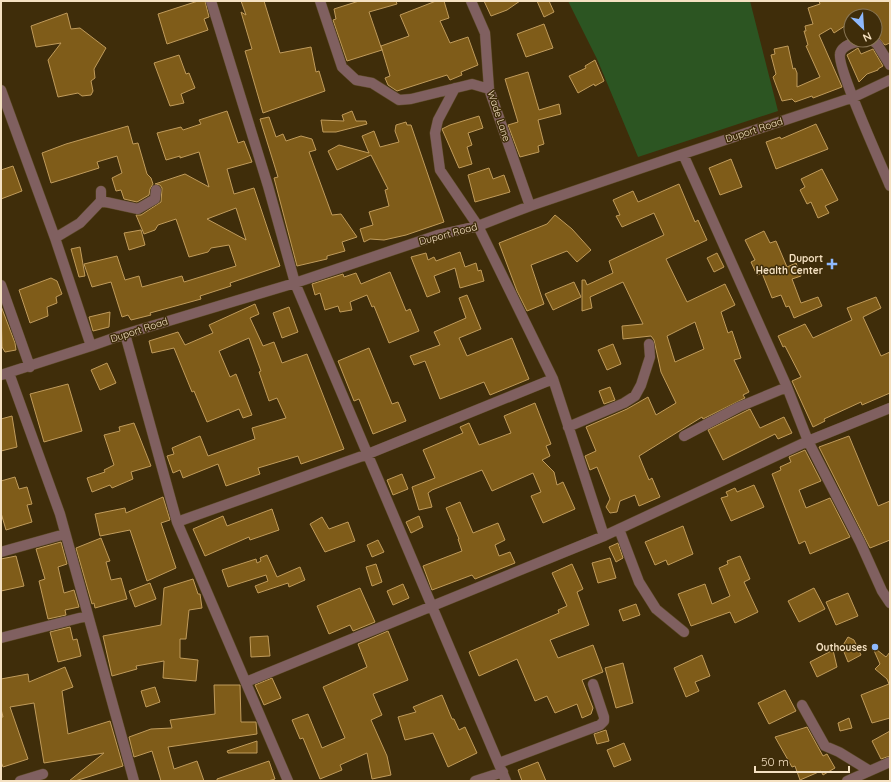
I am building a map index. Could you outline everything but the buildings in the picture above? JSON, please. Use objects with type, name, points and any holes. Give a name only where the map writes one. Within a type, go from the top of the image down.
[{"type":"street","points":[[211,1],[268,186],[295,283],[431,607],[503,772]]},
{"type":"street","points":[[320,1],[342,67],[356,80],[372,83],[399,100],[411,99],[472,84],[489,89]]},
{"type":"street","name":"Wade Lane","points":[[471,1],[485,33],[489,89],[530,206]]},
{"type":"street","points":[[890,65],[877,44],[872,40],[861,40],[841,51],[840,56],[846,81],[890,186]]},
{"type":"street","name":"Duport Road","points":[[5,374],[30,367],[125,334],[295,283],[438,235],[478,226],[530,206],[854,97],[890,80]]},
{"type":"street","points":[[455,88],[438,120],[435,132],[440,170],[478,226],[553,379],[604,536]]},
{"type":"street","points":[[1,90],[55,238],[91,346]]},
{"type":"street","points":[[683,154],[787,387],[808,441],[860,542],[882,591],[890,603]]},
{"type":"street","points":[[55,238],[80,223],[101,196],[138,209],[155,199],[156,190]]},
{"type":"street","points":[[1,285],[30,367]]},
{"type":"street","points":[[125,334],[177,522],[288,781]]},
{"type":"street","points":[[568,427],[624,403],[635,396],[641,385],[650,357],[649,344]]},
{"type":"street","points":[[5,374],[60,514],[87,616],[134,781]]},
{"type":"street","points":[[177,522],[368,454],[553,379]]},
{"type":"street","points":[[684,436],[739,407],[787,387]]},
{"type":"street","points":[[246,682],[604,536],[808,441],[890,408]]},
{"type":"street","points":[[620,529],[640,582],[656,609],[684,632]]},
{"type":"street","points":[[1,552],[65,534]]},
{"type":"street","points":[[1,638],[87,616]]},
{"type":"street","points":[[475,781],[503,772],[604,721],[593,684]]},
{"type":"street","points":[[802,705],[825,746],[839,752],[870,771]]},
{"type":"street","points":[[847,781],[890,762]]},
{"type":"street","points":[[20,781],[43,774]]},
{"type":"green space","points":[[568,1],[750,1],[778,111],[638,157],[597,59]]},
{"type":"place","name":"Duport Health Center","points":[[832,264]]},
{"type":"place","name":"Outhouses","points":[[875,647]]}]
